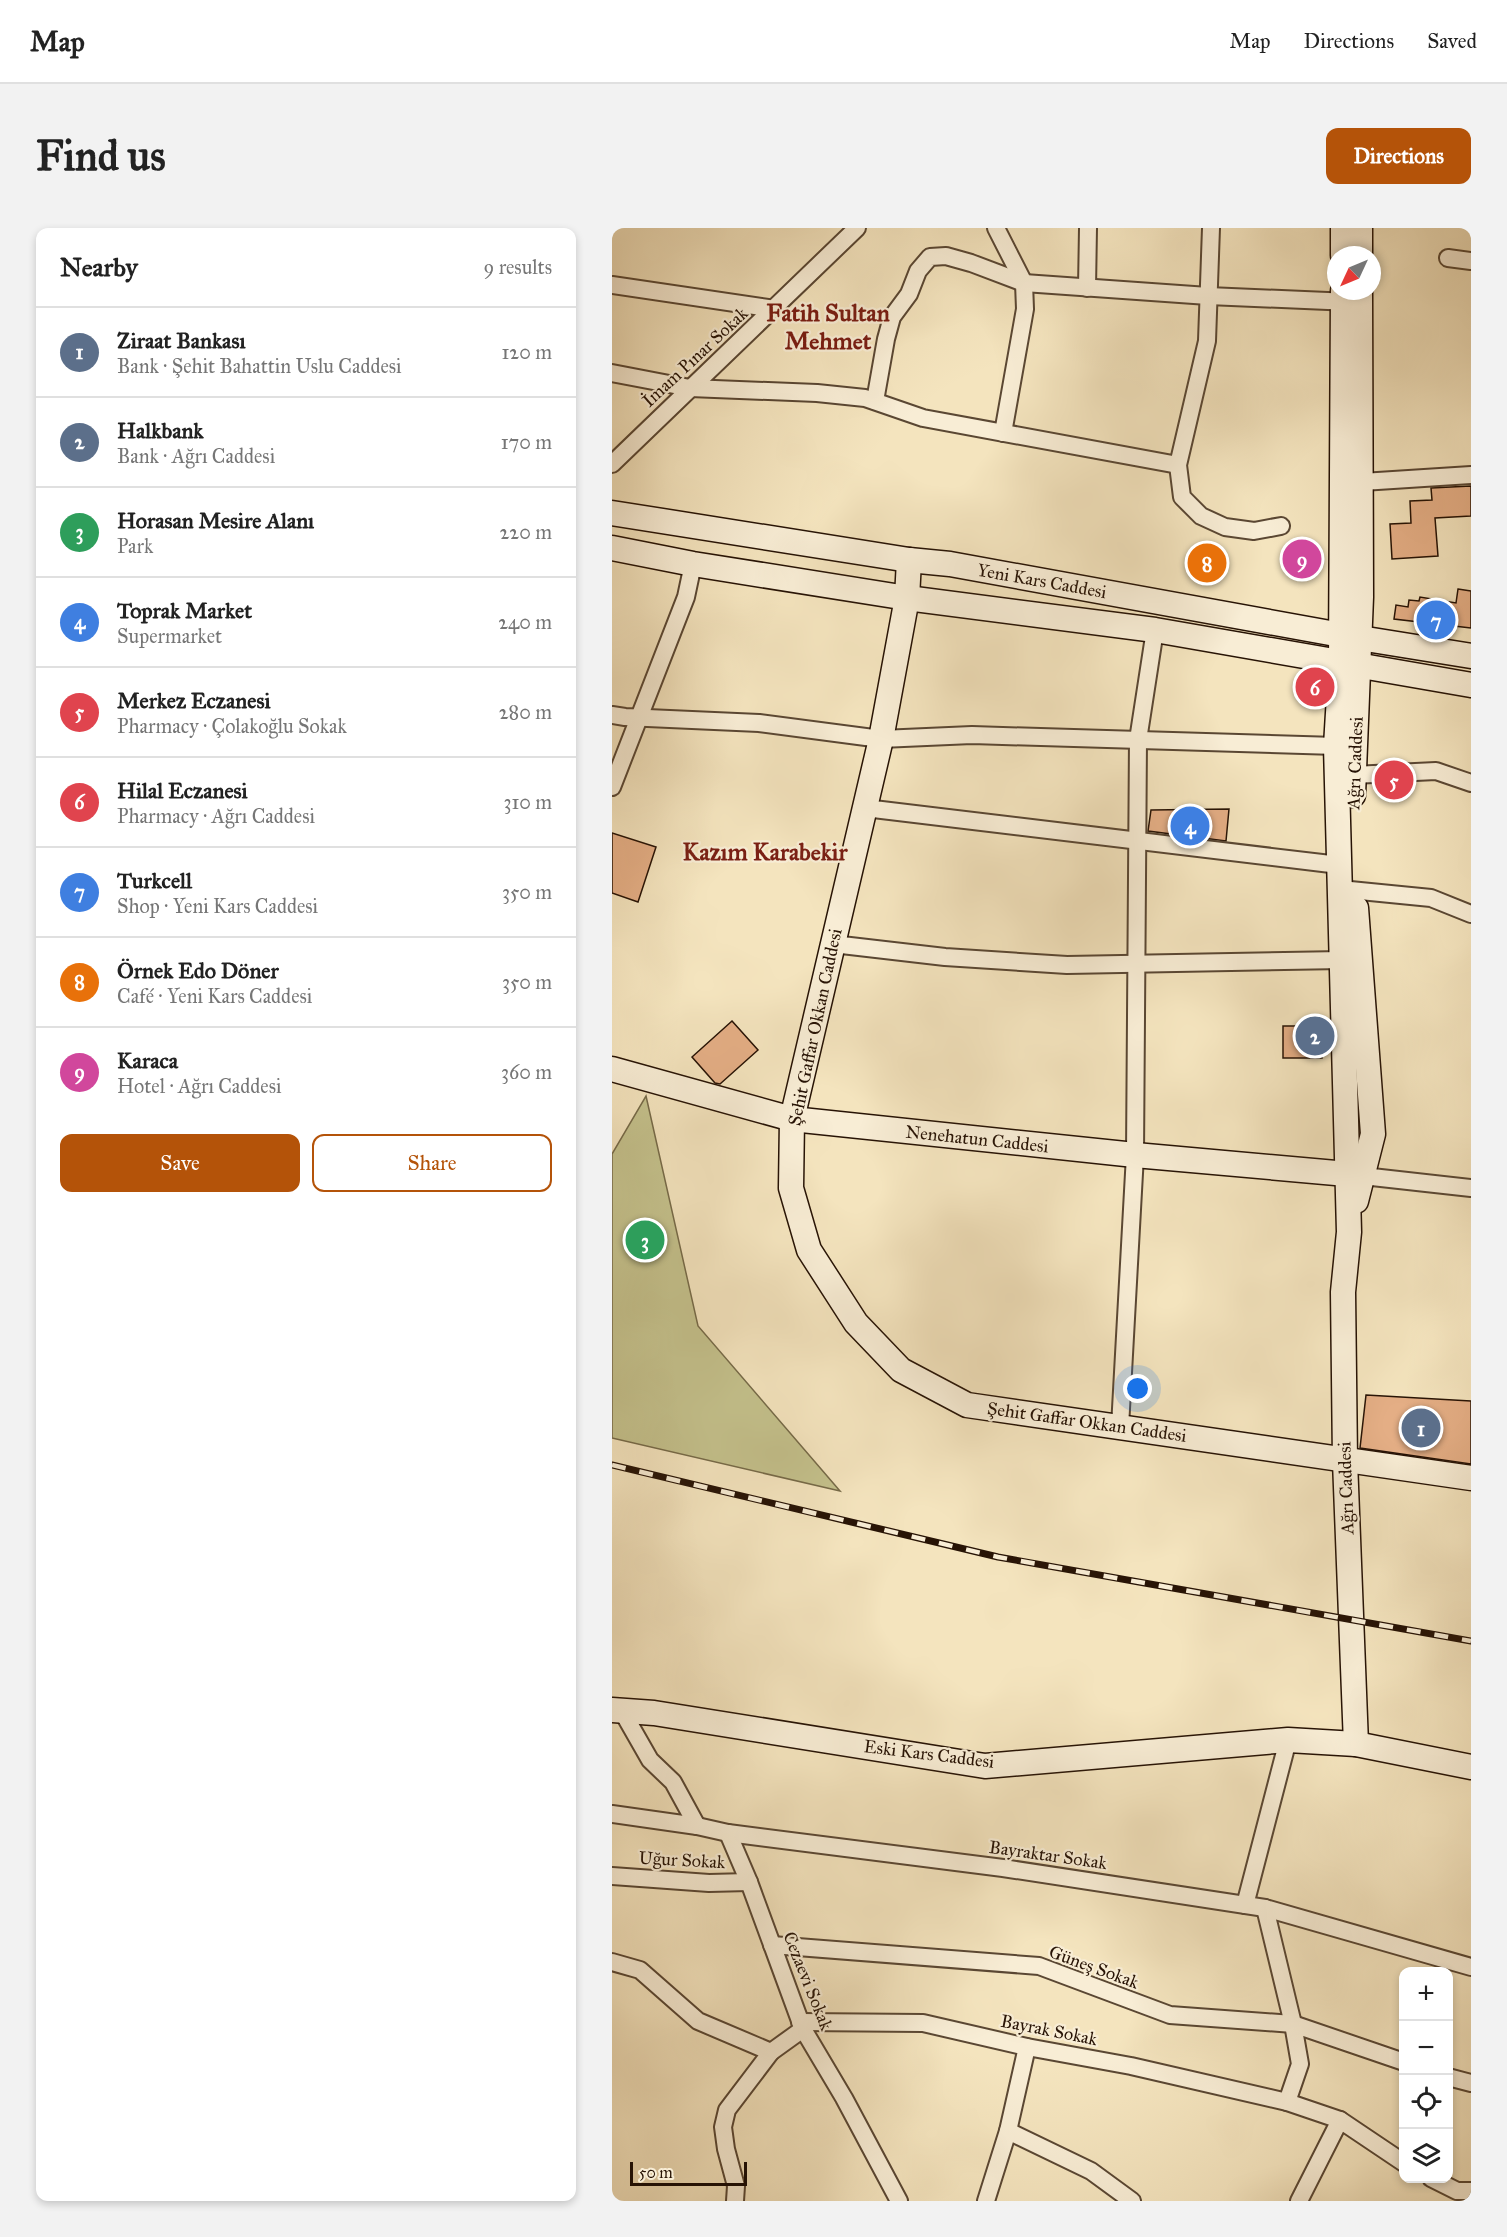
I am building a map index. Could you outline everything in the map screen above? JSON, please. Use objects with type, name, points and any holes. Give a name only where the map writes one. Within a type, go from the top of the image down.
[{"type":"main road","points":[[1343,228],[1343,246]]},
{"type":"main road","points":[[1360,228],[1360,246]]},
{"type":"main road","name":"Ağrı Caddesi","points":[[1350,637],[1362,482],[1351,300]]},
{"type":"main road","name":"Ağrı Caddesi","points":[[1351,300],[1350,665],[1353,775],[1342,960],[1355,1175],[1343,1292],[1345,1461],[1356,1744]]},
{"type":"main road","name":"Yeni Kars Caddesi","points":[[612,513],[909,560],[950,564],[1350,637],[1471,656]]},
{"type":"main road","name":"Yeni Kars Caddesi","points":[[612,548],[693,564],[907,598],[1155,630],[1471,685]]},
{"type":"main road","name":"Şehit Gaffar Okkan Caddesi","points":[[909,560],[907,598],[881,739],[792,1119],[791,1188],[809,1250],[856,1323],[901,1370],[967,1405],[1471,1478]]},
{"type":"main road","name":"Ağrı Caddesi","points":[[1350,665],[1336,746],[1339,865],[1347,889],[1373,1134],[1355,1175]]},
{"type":"main road","name":"Nenehatun Caddesi","points":[[612,1069],[792,1119],[1135,1155],[1355,1175]]},
{"type":"main road","name":"Eski Kars Caddesi","points":[[615,1709],[654,1713],[985,1766],[1288,1740],[1356,1744],[1471,1767]]},
{"type":"street","name":"İmam Pınar Sokak","points":[[612,464],[857,228]]},
{"type":"street","points":[[996,228],[1024,283],[1025,309],[1003,433]]},
{"type":"street","points":[[1087,288],[1088,228]]},
{"type":"street","points":[[1211,228],[1207,341],[1178,465],[1182,497],[1201,516],[1225,527],[1254,531],[1281,526]]},
{"type":"street","points":[[875,401],[892,317],[909,294],[918,271],[930,257],[946,256],[971,262],[1024,283],[1208,296],[1327,297]]},
{"type":"street","points":[[1448,258],[1471,261]]},
{"type":"street","points":[[612,285],[775,309]]},
{"type":"street","points":[[612,372],[690,388],[817,393],[865,398],[923,418],[1178,465]]},
{"type":"street","points":[[1362,482],[1471,475]]},
{"type":"street","points":[[612,787],[686,597],[693,564]]},
{"type":"street","points":[[1120,1427],[1135,1155],[1138,740],[1155,630]]},
{"type":"street","points":[[612,715],[759,723],[881,739],[972,735],[1336,746]]},
{"type":"street","points":[[1353,775],[1436,771],[1471,783]]},
{"type":"street","points":[[865,808],[1339,865]]},
{"type":"street","points":[[1347,889],[1431,898],[1471,914]]},
{"type":"street","points":[[833,944],[978,959],[1067,965],[1342,960]]},
{"type":"street","points":[[1355,1175],[1471,1188]]},
{"type":"street","points":[[615,1709],[650,1760],[673,1782],[697,1826]]},
{"type":"street","points":[[1245,1905],[1288,1740]]},
{"type":"street","name":"Bayraktar Sokak","points":[[612,1814],[697,1826],[728,1833],[1003,1868],[1265,1908],[1471,1967]]},
{"type":"street","name":"Cezaevi Sokak","points":[[728,1833],[749,1882],[802,2026],[844,2098],[899,2201]]},
{"type":"street","name":"Uğur Sokak","points":[[612,1876],[709,1883],[749,1882]]},
{"type":"street","points":[[1265,1908],[1293,2024],[1300,2064],[1287,2102]]},
{"type":"street","name":"Güneş Sokak","points":[[772,1945],[1038,1966],[1170,2015],[1293,2024],[1399,2060]]},
{"type":"street","points":[[612,1962],[640,1970],[698,2021],[771,2052]]},
{"type":"street","name":"Bayrak Sokak","points":[[802,2026],[923,2023],[1027,2047],[1131,2066],[1287,2102],[1340,2120],[1399,2160]]},
{"type":"street","points":[[735,2201],[736,2186],[726,2149],[723,2127],[727,2110],[771,2052],[802,2026]]},
{"type":"street","points":[[986,2201],[1008,2131],[1027,2047]]},
{"type":"street","points":[[1453,2079],[1471,2083]]},
{"type":"street","points":[[1299,2201],[1340,2120]]},
{"type":"street","points":[[1008,2131],[1091,2171],[1132,2201]]},
{"type":"street","points":[[1441,2183],[1457,2191],[1471,2191]]},
{"type":"shaded area","points":[[646,1096],[698,1326],[840,1491],[612,1438],[612,1154]]},
{"type":"building","points":[[1471,486],[1471,516],[1435,518],[1438,556],[1392,559],[1390,524],[1411,523],[1410,501],[1432,500],[1431,488]]},
{"type":"building","points":[[1458,589],[1471,591],[1471,628],[1394,619],[1396,605],[1408,607],[1409,600],[1419,601],[1420,597],[1456,603]]},
{"type":"building","points":[[1229,809],[1226,841],[1148,831],[1151,810]]},
{"type":"building","points":[[612,833],[656,847],[638,902],[612,893]]},
{"type":"building","points":[[732,1021],[758,1050],[720,1084],[715,1083],[692,1057]]},
{"type":"building","points":[[1283,1026],[1323,1026],[1322,1058],[1283,1058]]},
{"type":"building","points":[[1366,1395],[1471,1401],[1471,1464],[1360,1448]]},
{"type":"railway","points":[[612,1465],[998,1557],[1471,1641]]},
{"type":"place","name":"Karaca","points":[[1302,559]]},
{"type":"place","name":"Örnek Edo Döner","points":[[1207,563]]},
{"type":"place","name":"Turkcell","points":[[1436,620]]},
{"type":"place","name":"Hilal Eczanesi","points":[[1315,687]]},
{"type":"place","name":"Merkez Eczanesi","points":[[1394,780]]},
{"type":"place","name":"Toprak Market","points":[[1190,826]]},
{"type":"place","name":"Halkbank","points":[[1315,1036]]},
{"type":"place","name":"Horasan Mesire Alanı","points":[[645,1240]]},
{"type":"place","name":"Ziraat Bankası","points":[[1421,1428]]},
{"type":"district","name":"Fatih Sultan Mehmet","points":[[828,327]]},
{"type":"district","name":"Kazım Karabekir","points":[[765,852]]}]
